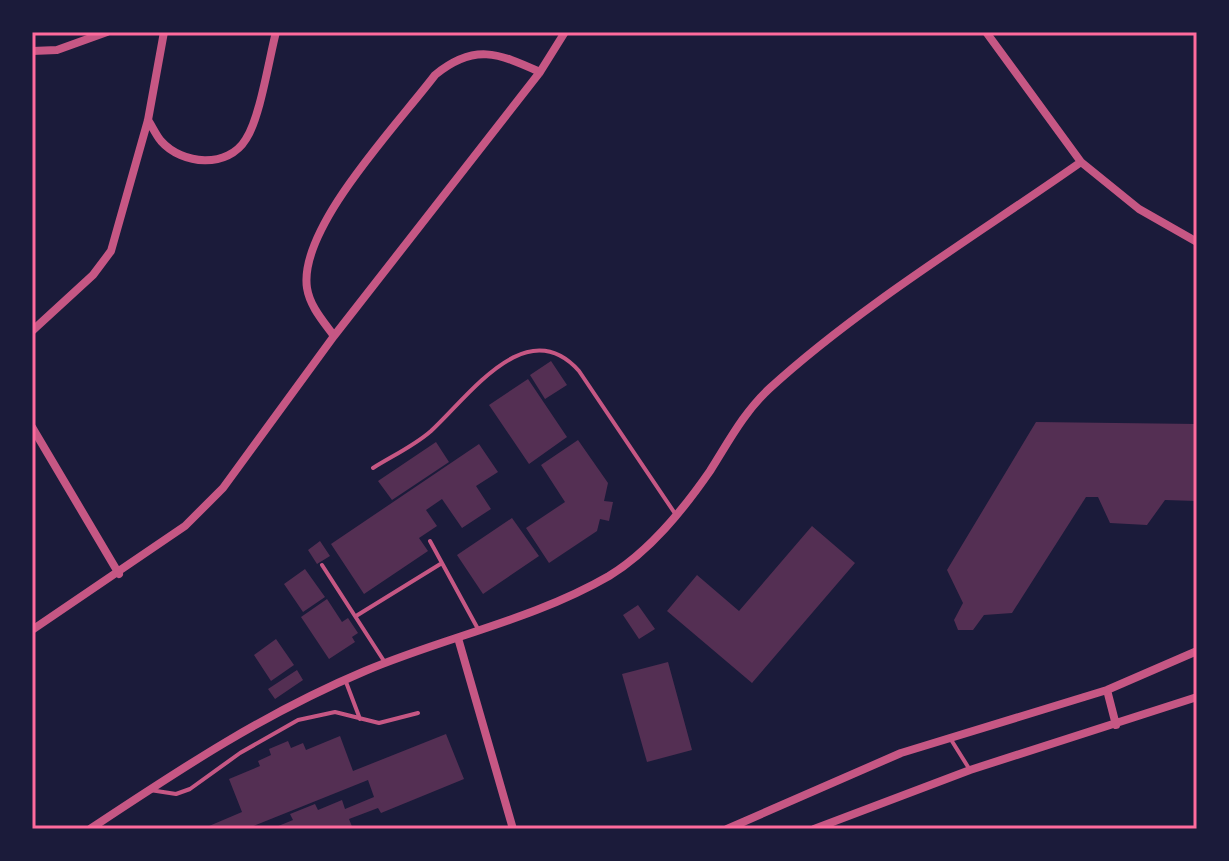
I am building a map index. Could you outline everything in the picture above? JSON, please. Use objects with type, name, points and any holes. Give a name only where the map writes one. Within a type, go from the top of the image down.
[{"type":"street","points":[[32,51],[57,50],[107,32]]},
{"type":"street","points":[[32,331],[93,275],[111,251],[148,120],[164,32]]},
{"type":"street","points":[[148,120],[161,141],[178,155],[200,161],[224,158],[246,140],[276,32]]},
{"type":"street","points":[[32,630],[119,574],[185,526],[223,488],[334,336],[540,72],[565,32]]},
{"type":"street","points":[[986,32],[1081,162],[1139,209],[1197,242]]},
{"type":"street","points":[[334,336],[316,311],[308,292],[306,273],[311,249],[329,213],[426,88],[452,62],[480,54],[500,54],[540,72]]},
{"type":"street","points":[[90,829],[262,718],[385,664],[550,605],[609,576],[639,555],[676,515],[710,471],[737,424],[768,390],[836,334],[1081,162]]},
{"type":"street","points":[[32,427],[119,574]]},
{"type":"street","points":[[458,638],[513,829]]},
{"type":"street","points":[[727,829],[948,736],[1107,690],[1197,651]]},
{"type":"street","points":[[1107,690],[1116,725]]},
{"type":"street","points":[[814,829],[970,770],[1197,697]]},
{"type":"lane","points":[[373,468],[424,436],[474,387],[508,362],[529,350],[547,348],[566,356],[579,371],[676,515]]},
{"type":"lane","points":[[430,541],[479,631]]},
{"type":"lane","points":[[355,617],[442,563]]},
{"type":"lane","points":[[322,565],[385,664]]},
{"type":"lane","points":[[345,680],[360,719]]},
{"type":"lane","points":[[149,790],[176,794],[190,789],[240,753],[298,720],[335,712],[379,723],[418,713]]},
{"type":"lane","points":[[948,736],[970,770]]},
{"type":"building","points":[[551,361],[567,385],[545,399],[530,375]]},
{"type":"building","points":[[528,379],[567,437],[529,464],[489,405]]},
{"type":"building","points":[[1036,422],[1197,424],[1197,501],[1165,500],[1147,525],[1110,523],[1098,497],[1086,497],[1012,613],[984,615],[973,630],[958,630],[954,620],[963,603],[947,570]]},
{"type":"building","points":[[578,440],[608,483],[604,501],[613,502],[609,521],[600,519],[597,531],[549,563],[526,528],[565,502],[541,465]]},
{"type":"building","points":[[436,442],[449,462],[392,500],[378,481]]},
{"type":"building","points":[[479,444],[498,472],[476,486],[491,509],[462,528],[442,499],[426,510],[437,526],[419,538],[428,551],[364,594],[331,544]]},
{"type":"building","points":[[512,518],[539,556],[483,594],[457,555]]},
{"type":"building","points":[[812,526],[855,563],[752,683],[667,611],[697,575],[739,611]]},
{"type":"building","points":[[320,541],[330,556],[317,564],[308,550]]},
{"type":"building","points":[[305,569],[325,597],[303,612],[284,584]]},
{"type":"building","points":[[327,599],[342,622],[348,618],[358,633],[352,637],[355,642],[329,659],[301,617]]},
{"type":"building","points":[[638,605],[655,629],[639,639],[623,615]]},
{"type":"building","points":[[276,639],[294,665],[271,681],[254,655]]},
{"type":"building","points":[[668,662],[692,750],[647,762],[622,674]]},
{"type":"building","points":[[297,670],[303,680],[275,699],[268,689]]},
{"type":"building","points":[[446,734],[464,779],[381,813],[378,808],[349,819],[353,829],[271,829],[293,820],[290,814],[315,804],[318,810],[342,800],[345,809],[374,797],[368,780],[246,829],[202,829],[242,812],[229,779],[260,766],[258,761],[271,755],[269,749],[288,741],[291,748],[303,743],[306,750],[340,736],[353,771]]}]
